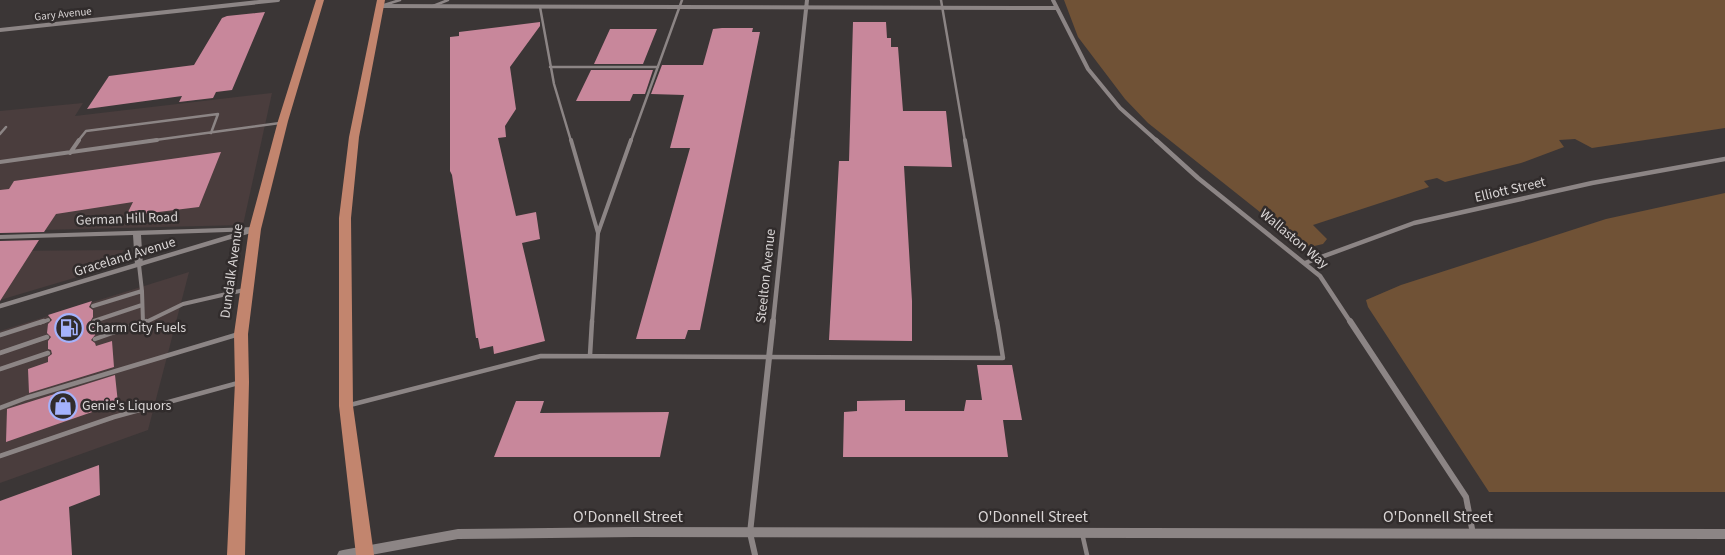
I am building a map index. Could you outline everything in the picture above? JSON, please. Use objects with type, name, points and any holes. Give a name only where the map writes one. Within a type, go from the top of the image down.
[{"type":"main road","name":"Dundalk Avenue","points":[[236,555],[242,382],[241,334],[255,229],[282,123],[320,0]]},
{"type":"main road","points":[[364,553],[346,406],[345,218],[354,136],[381,3]]},
{"type":"street","name":"Gary Avenue","points":[[0,30],[278,0]]},
{"type":"street","name":"Steelton Avenue","points":[[755,555],[750,533],[808,0]]},
{"type":"street","name":"Wallaston Way","points":[[1053,0],[1055,8],[1088,69],[1120,108],[1198,178],[1320,276],[1466,497],[1473,534]]},
{"type":"street","points":[[381,3],[431,7],[1055,8]]},
{"type":"street","name":"Elliott Street","points":[[1305,263],[1414,223],[1592,183],[1725,159]]},
{"type":"street","name":"German Hill Road","points":[[0,236],[255,229]]},
{"type":"street","name":"Graceland Avenue","points":[[0,306],[255,229]]},
{"type":"street","points":[[137,233],[139,265]]},
{"type":"street","name":"O'Donnell Street","points":[[342,555],[364,553],[458,534],[1725,534]]},
{"type":"lane","points":[[381,3],[400,0]]},
{"type":"lane","points":[[431,7],[448,0]]},
{"type":"lane","points":[[590,355],[598,233],[682,0]]},
{"type":"lane","points":[[346,406],[541,356],[1003,358],[941,0]]},
{"type":"lane","points":[[540,7],[550,67],[598,233]]},
{"type":"lane","points":[[550,67],[658,67]]},
{"type":"lane","points":[[70,153],[86,131],[218,114],[211,133]]},
{"type":"lane","points":[[0,162],[282,123]]},
{"type":"lane","points":[[0,134],[6,127]]},
{"type":"lane","points":[[139,265],[143,322]]},
{"type":"lane","points":[[95,339],[143,322],[183,304],[246,289]]},
{"type":"lane","points":[[93,306],[142,291]]},
{"type":"lane","points":[[94,321],[142,305]]},
{"type":"lane","points":[[0,335],[48,320]]},
{"type":"lane","points":[[0,408],[26,398],[241,334]]},
{"type":"lane","points":[[0,353],[47,337]]},
{"type":"lane","points":[[0,369],[48,353]]},
{"type":"lane","points":[[0,456],[114,417],[242,382]]},
{"type":"lane","points":[[1082,533],[1087,555]]},
{"type":"shaded area","points":[[1064,0],[1725,0],[1725,128],[1592,148],[1575,139],[1559,140],[1564,147],[1521,163],[1445,182],[1437,178],[1424,181],[1429,187],[1313,225],[1327,239],[1323,244],[1310,247],[1270,220],[1148,123],[1125,99],[1078,37]]},
{"type":"shaded area","points":[[272,93],[243,225],[0,231],[0,111],[83,103],[75,116]]},
{"type":"shaded area","points":[[1725,193],[1725,492],[1489,492],[1368,307],[1366,300],[1401,285],[1606,219]]},
{"type":"shaded area","points":[[124,250],[116,262],[101,270],[0,300],[0,251]]},
{"type":"shaded area","points":[[189,272],[148,430],[0,483],[0,331]]},
{"type":"building","points":[[265,12],[232,90],[216,92],[213,98],[179,102],[182,96],[87,109],[109,76],[194,65],[222,18]]},
{"type":"building","points":[[540,22],[540,26],[510,67],[516,109],[505,126],[506,137],[498,138],[516,216],[536,212],[540,239],[522,243],[545,341],[494,354],[493,346],[480,349],[478,338],[476,338],[450,171],[450,37],[459,36],[459,32]]},
{"type":"building","points":[[853,22],[886,22],[887,38],[891,38],[891,47],[898,47],[903,111],[946,111],[952,167],[904,166],[912,301],[912,341],[829,340],[839,161],[849,161]]},
{"type":"building","points":[[753,28],[752,32],[760,32],[700,330],[688,330],[685,339],[636,339],[690,148],[670,148],[684,95],[651,94],[662,65],[703,65],[713,29]]},
{"type":"building","points":[[610,29],[657,29],[643,64],[594,64]]},
{"type":"building","points":[[591,70],[653,70],[645,94],[633,94],[630,101],[576,101]]},
{"type":"building","points":[[221,152],[199,207],[126,216],[133,202],[56,214],[44,232],[0,233],[0,190],[9,189],[14,181]]},
{"type":"building","points":[[39,240],[0,301],[0,241]]},
{"type":"building","points":[[92,301],[89,307],[93,310],[93,317],[90,322],[94,325],[95,335],[91,340],[96,346],[112,341],[114,367],[29,393],[28,369],[48,362],[48,357],[52,354],[51,350],[48,349],[48,341],[51,337],[47,333],[48,324],[52,320],[48,315]]},
{"type":"building","points":[[977,365],[1012,365],[1022,420],[1003,420],[1008,457],[843,457],[844,412],[857,411],[857,401],[905,400],[905,411],[964,411],[966,400],[982,400]]},
{"type":"building","name":"Genie's Liquors","points":[[115,375],[118,403],[6,442],[7,409]]},
{"type":"building","points":[[516,401],[544,401],[540,413],[669,412],[660,457],[494,457]]},
{"type":"building","points":[[99,465],[100,495],[69,507],[72,555],[0,555],[0,501]]},
{"type":"place","name":"Charm City Fuels","points":[[69,328]]},
{"type":"place","name":"Genie's Liquors","points":[[63,406]]}]
